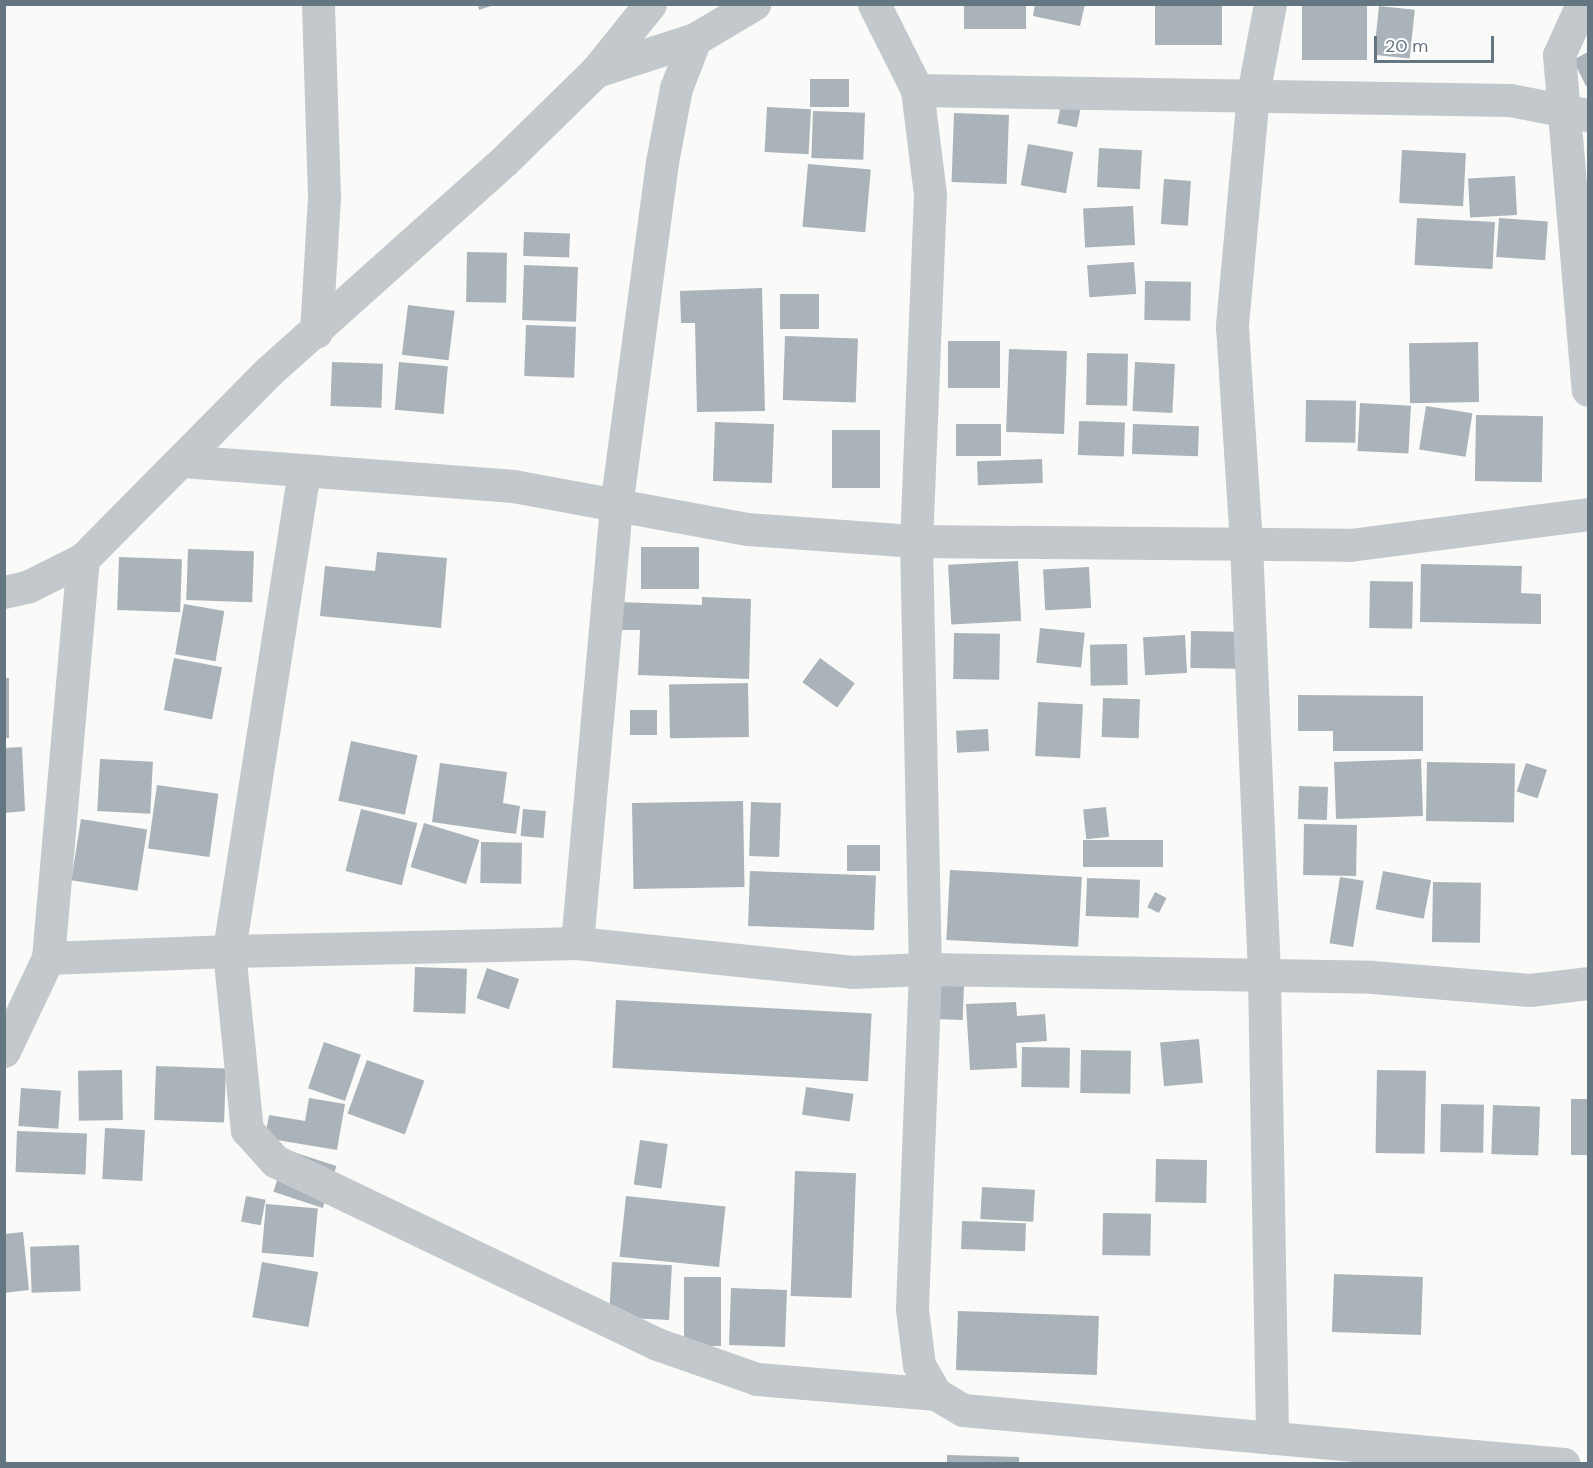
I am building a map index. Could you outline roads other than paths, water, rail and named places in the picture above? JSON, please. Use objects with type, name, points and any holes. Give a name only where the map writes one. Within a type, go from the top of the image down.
[{"type":"street","points":[[316,332],[324,196],[318,4]]},
{"type":"street","points":[[4,592],[29,586],[83,559],[268,372],[316,332],[504,161],[596,71],[650,4]]},
{"type":"street","points":[[596,71],[695,39],[754,4]]},
{"type":"street","points":[[874,4],[917,90],[930,195],[916,541],[925,969],[912,1309],[919,1365],[936,1394]]},
{"type":"street","points":[[1270,4],[1253,93],[1232,327],[1246,544],[1264,975],[1272,1438]]},
{"type":"street","points":[[1582,4],[1559,55],[1577,113],[1588,390]]},
{"type":"street","points":[[577,944],[616,506],[662,162],[676,88],[695,39]]},
{"type":"street","points":[[917,90],[1253,93],[1510,100],[1577,113]]},
{"type":"street","points":[[182,461],[513,486],[747,529],[916,541],[1350,545],[1588,514]]},
{"type":"street","points":[[304,471],[229,951],[247,1130],[275,1161],[646,1339],[757,1379],[936,1394],[963,1410],[1564,1464]]},
{"type":"street","points":[[4,1051],[48,958],[83,559]]},
{"type":"street","points":[[48,958],[229,951],[577,944],[852,972],[925,969],[1372,977],[1530,990],[1588,983]]}]
